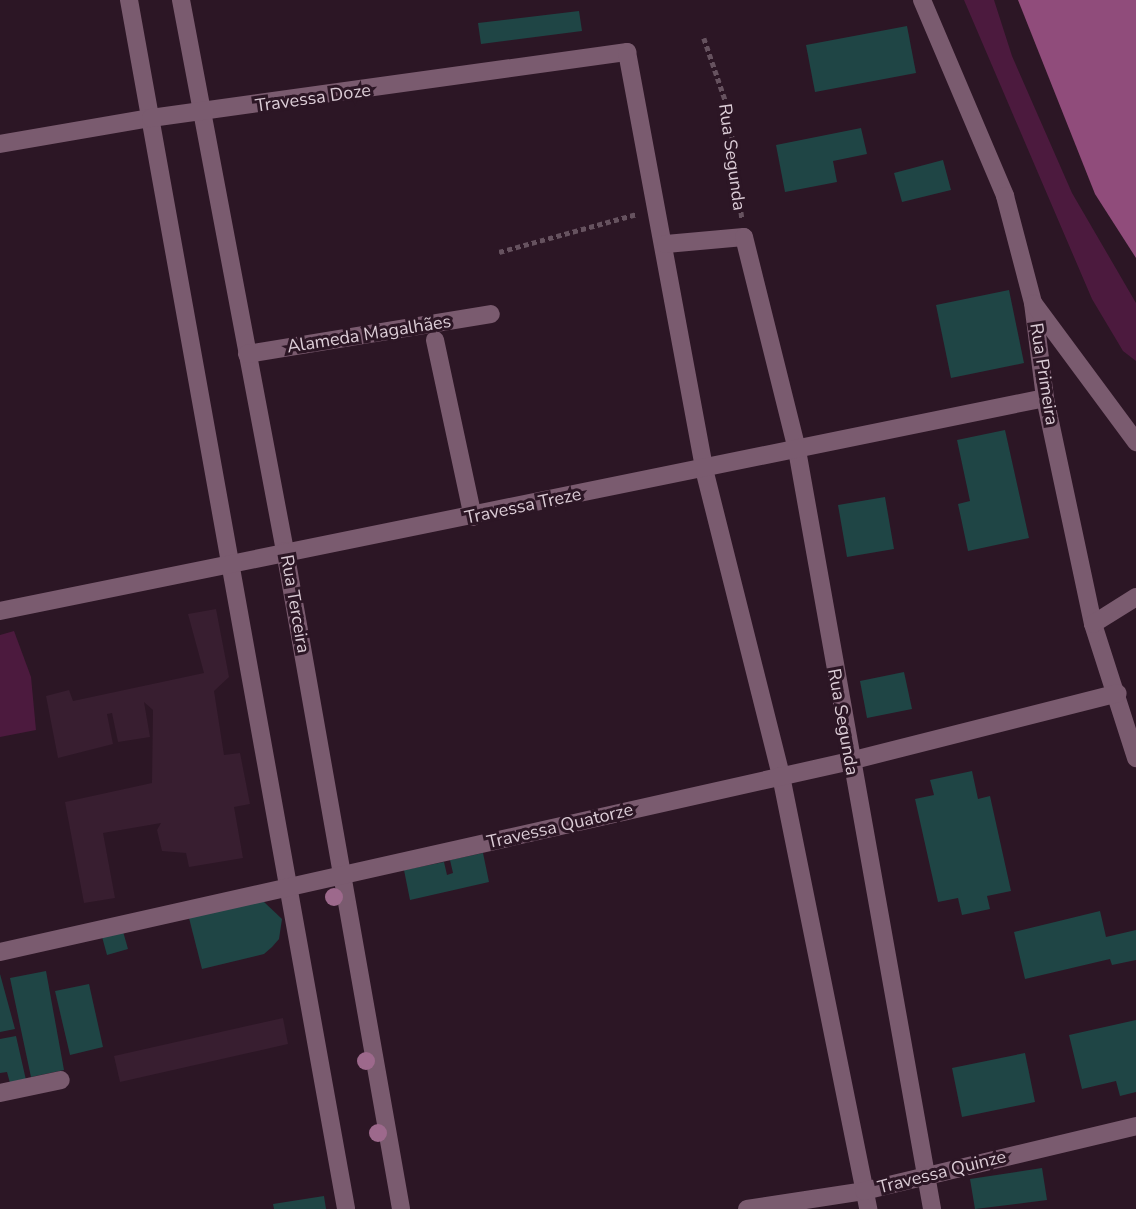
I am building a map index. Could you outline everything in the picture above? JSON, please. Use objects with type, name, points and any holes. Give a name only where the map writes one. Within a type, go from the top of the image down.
[{"type":"street","points":[[129,0],[227,564],[346,1209]]},
{"type":"street","name":"Rua Terceira","points":[[181,0],[344,875],[401,1209]]},
{"type":"street","name":"Rua Primeira","points":[[922,0],[1005,196],[1033,303],[1045,398],[1093,624],[1118,693],[1136,758]]},
{"type":"street","name":"Travessa Doze","points":[[0,144],[151,118],[204,114],[627,51],[659,208]]},
{"type":"street","points":[[659,208],[704,469],[781,776],[867,1200]]},
{"type":"street","name":"Rua Segunda","points":[[666,244],[744,237],[797,450],[923,1175],[932,1209]]},
{"type":"street","points":[[1033,303],[1136,442]]},
{"type":"street","name":"Alameda Magalhães","points":[[247,354],[491,314]]},
{"type":"street","points":[[435,340],[473,517]]},
{"type":"street","name":"Travessa Treze","points":[[0,611],[285,551],[473,517],[1045,398]]},
{"type":"street","points":[[1093,624],[1136,597]]},
{"type":"street","name":"Travessa Quatorze","points":[[0,952],[850,761],[1118,693]]},
{"type":"street","points":[[0,1093],[61,1080]]},
{"type":"street","name":"Travessa Quinze","points":[[747,1209],[867,1200],[923,1175],[1136,1126]]},
{"type":"path","name":"Rua Segunda","points":[[704,38],[729,111],[744,237]]},
{"type":"path","points":[[499,252],[659,208]]},
{"type":"shaded area","points":[[964,0],[994,0],[1012,56],[1072,193],[1136,303],[1136,361],[1123,351],[1092,299]]},
{"type":"shaded area","points":[[1018,0],[1136,0],[1136,258],[1095,194]]},
{"type":"shaded area","points":[[216,609],[229,677],[214,691],[224,755],[240,753],[250,804],[234,807],[243,858],[189,867],[186,853],[162,851],[157,830],[161,823],[103,833],[115,898],[84,903],[65,802],[152,783],[153,710],[144,702],[150,737],[118,742],[112,713],[107,714],[113,744],[58,758],[46,696],[69,690],[73,701],[204,673],[188,614]]},
{"type":"shaded area","points":[[14,631],[31,677],[36,730],[0,737],[0,635]]},
{"type":"shaded area","points":[[283,1018],[288,1044],[120,1082],[114,1056]]},
{"type":"building","points":[[579,11],[582,31],[481,44],[478,23]]},
{"type":"building","points":[[907,26],[916,73],[815,92],[806,45]]},
{"type":"building","points":[[861,128],[867,154],[833,161],[837,182],[785,192],[776,145]]},
{"type":"building","points":[[943,160],[951,190],[902,202],[894,173]]},
{"type":"building","points":[[1009,290],[1024,363],[951,378],[936,305]]},
{"type":"building","points":[[1005,430],[1029,538],[968,551],[958,504],[970,501],[957,440]]},
{"type":"building","points":[[885,497],[894,549],[847,557],[838,505]]},
{"type":"building","points":[[904,672],[912,709],[867,718],[860,681]]},
{"type":"building","points":[[972,771],[978,799],[990,796],[1011,891],[987,896],[990,909],[962,915],[958,898],[938,902],[915,799],[934,795],[930,780]]},
{"type":"building","points":[[483,853],[489,882],[410,900],[404,870],[444,862],[447,875],[453,873],[450,860]]},
{"type":"building","points":[[263,901],[282,919],[279,939],[272,947],[264,954],[202,969],[188,914]]},
{"type":"building","points":[[1100,911],[1106,937],[1136,930],[1136,960],[1112,965],[1110,959],[1025,979],[1014,932]]},
{"type":"building","points":[[122,928],[128,949],[107,955],[101,933]]},
{"type":"building","points":[[46,971],[64,1070],[31,1077],[10,978]]},
{"type":"building","points":[[0,974],[15,1029],[0,1032]]},
{"type":"building","points":[[89,984],[103,1047],[70,1055],[55,991]]},
{"type":"building","points":[[1136,1020],[1136,1092],[1120,1096],[1116,1081],[1082,1089],[1069,1035]]},
{"type":"building","points":[[16,1036],[26,1080],[10,1083],[7,1072],[0,1073],[0,1039]]},
{"type":"building","points":[[1025,1053],[1035,1102],[962,1117],[952,1068]]},
{"type":"building","points":[[1042,1168],[1047,1200],[975,1209],[970,1179]]},
{"type":"building","points":[[324,1196],[326,1209],[274,1209],[273,1204]]}]
